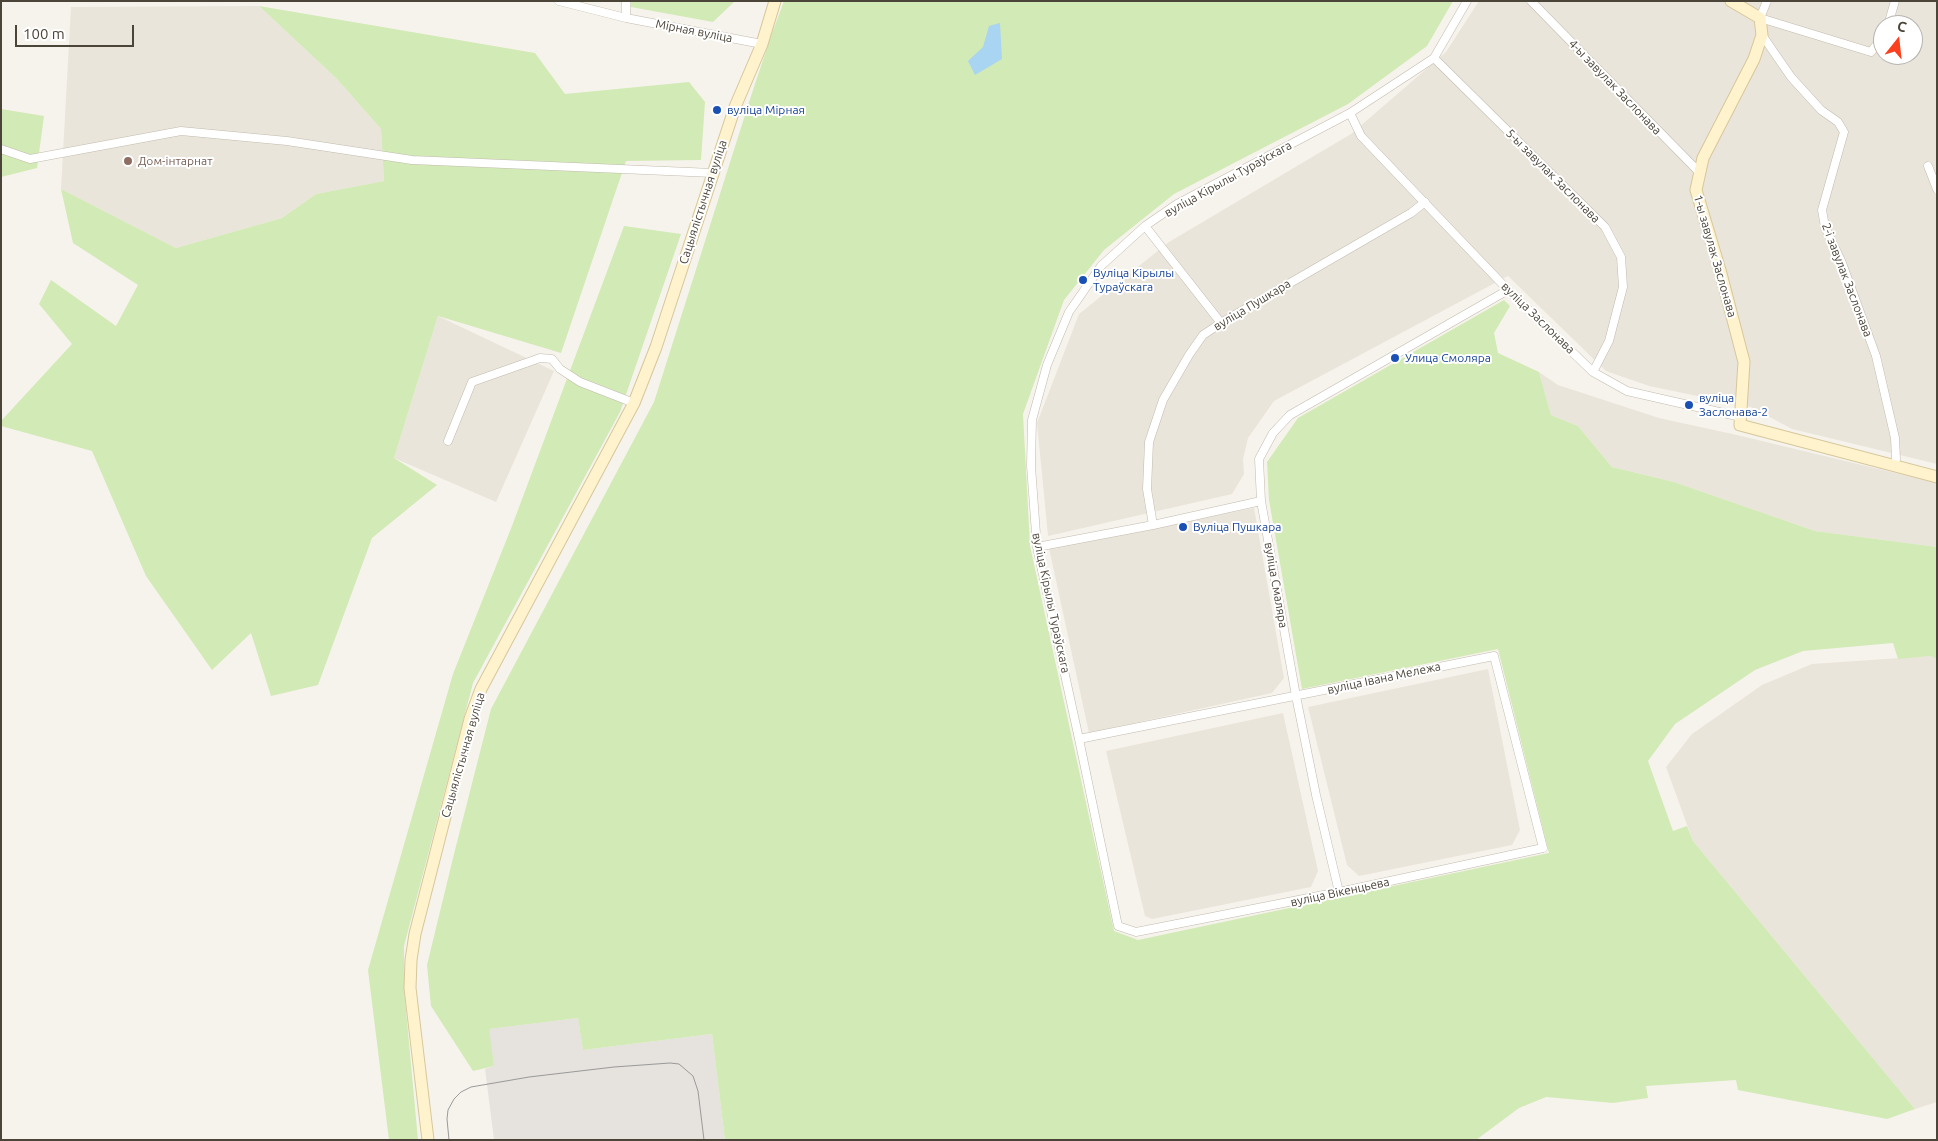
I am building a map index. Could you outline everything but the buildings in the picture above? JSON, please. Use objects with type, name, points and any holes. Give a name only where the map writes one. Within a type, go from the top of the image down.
[{"type":"main road","name":"Сацыялістычная вуліца","points":[[428,1140],[410,988],[411,960],[414,934],[470,719],[481,689],[634,403],[656,347],[735,107],[762,44],[775,1]]},
{"type":"main road","points":[[1731,1],[1760,18]]},
{"type":"main road","name":"1-ы завулак Заслонава","points":[[1741,417],[1744,362],[1720,270],[1696,190],[1703,158],[1754,60],[1762,35],[1760,18]]},
{"type":"main road","name":"вуліца Заслонава","points":[[1741,417],[1740,425],[1937,477]]},
{"type":"street","name":"Мірная вуліца","points":[[559,1],[626,18],[762,44]]},
{"type":"street","points":[[626,1],[626,18]]},
{"type":"street","points":[[1350,113],[1434,58],[1466,1]]},
{"type":"street","name":"4-ы завулак Заслонава","points":[[1531,1],[1700,173]]},
{"type":"street","points":[[1767,1],[1760,18],[1871,52],[1873,49]]},
{"type":"street","points":[[1891,15],[1895,1]]},
{"type":"street","name":"2-і завулак Заслонава","points":[[1762,35],[1790,76],[1821,110],[1838,122],[1844,132],[1822,210],[1825,227],[1842,263],[1876,356],[1896,438],[1896,459],[1894,465]]},
{"type":"street","name":"5-ы завулак Заслонава","points":[[1434,58],[1605,227],[1621,257],[1623,287],[1609,341],[1593,372]]},
{"type":"street","name":"вуліца Заслонава","points":[[1350,113],[1361,136],[1508,290],[1593,372],[1627,391],[1741,417]]},
{"type":"street","name":"вуліца Кірылы Тураўскага","points":[[1136,932],[1118,926],[1080,739],[1036,546],[1031,466],[1032,420],[1047,365],[1069,312],[1101,266],[1145,226],[1177,204],[1350,113]]},
{"type":"street","points":[[1,149],[30,159],[181,131],[287,141],[412,160],[712,173]]},
{"type":"street","points":[[1928,166],[1937,189]]},
{"type":"street","name":"вуліца Пушкара","points":[[1153,525],[1147,489],[1149,442],[1163,400],[1203,335],[1411,213],[1426,202]]},
{"type":"street","points":[[1145,226],[1221,323]]},
{"type":"street","name":"вуліца Смаляра","points":[[1340,892],[1316,795],[1296,696],[1261,501],[1258,460],[1273,433],[1290,414],[1508,290]]},
{"type":"street","points":[[448,441],[472,382],[540,358],[552,359],[560,369],[580,382],[634,403]]},
{"type":"street","points":[[1036,546],[1153,525],[1261,501]]},
{"type":"street","name":"вуліца Івана Мележа","points":[[1080,739],[1494,656],[1543,848]]},
{"type":"street","name":"вуліца Вікенцьева","points":[[1136,932],[1340,892],[1543,848]]},
{"type":"shaded area","points":[[1479,1],[1937,1],[1937,464],[1792,429],[1751,407],[1649,386],[1606,371],[1508,276],[1274,401],[1248,438],[1243,459],[1244,474],[1232,494],[1048,536],[1037,423],[1079,314],[1169,242],[1351,134],[1446,52]]},
{"type":"shaded area","points":[[259,6],[337,79],[381,129],[384,181],[316,194],[282,218],[176,248],[61,189],[71,7]]},
{"type":"shaded area","points":[[438,316],[554,371],[496,502],[394,458]]},
{"type":"shaded area","points":[[1539,372],[1558,385],[1659,418],[1937,483],[1937,547],[1815,531],[1674,482],[1612,467],[1578,426],[1551,415]]},
{"type":"shaded area","points":[[1254,508],[1284,678],[1272,693],[1089,733],[1049,548]]},
{"type":"shaded area","points":[[1930,656],[1937,659],[1937,1102],[1915,1109],[1693,841],[1666,767],[1692,734],[1762,685],[1812,664]]},
{"type":"shaded area","points":[[1488,669],[1520,830],[1512,845],[1359,876],[1347,865],[1308,707]]},
{"type":"shaded area","points":[[1283,713],[1318,871],[1311,887],[1152,919],[1145,916],[1106,751]]},
{"type":"shaded area","points":[[578,1018],[583,1050],[712,1034],[725,1140],[494,1140],[485,1069],[494,1066],[488,1029]]},
{"type":"green space","points":[[631,1],[735,1],[713,22],[631,7]]},
{"type":"green space","points":[[784,1],[1453,1],[1427,46],[1348,104],[1174,194],[1104,250],[1064,300],[1023,414],[1030,546],[1114,931],[1138,940],[1549,853],[1498,649],[1302,689],[1269,500],[1267,462],[1298,418],[1504,300],[1510,306],[1494,333],[1498,353],[1539,372],[1551,415],[1578,426],[1612,467],[1674,482],[1815,531],[1937,547],[1937,659],[1930,656],[1898,659],[1893,643],[1803,651],[1755,670],[1675,724],[1648,761],[1673,831],[1687,826],[1693,841],[1915,1109],[1887,1119],[1738,1090],[1736,1080],[1646,1086],[1648,1098],[1613,1103],[1546,1097],[1519,1108],[1476,1140],[725,1140],[712,1034],[583,1050],[578,1018],[489,1029],[494,1066],[473,1071],[431,1006],[427,965],[491,709],[654,402],[752,93]]},
{"type":"green space","points":[[259,6],[535,53],[565,94],[689,82],[705,102],[701,160],[626,161],[561,353],[438,316],[394,458],[437,485],[372,538],[318,685],[271,696],[251,633],[212,670],[146,576],[92,451],[1,426],[1,421],[72,344],[39,304],[51,280],[116,326],[138,285],[73,243],[61,189],[176,248],[282,218],[316,194],[384,181],[381,129],[337,79]]},
{"type":"green space","points":[[1,109],[44,116],[37,168],[1,177]]},
{"type":"green space","points":[[624,226],[681,234],[620,412],[473,683],[404,946],[404,989],[418,1140],[389,1140],[368,970],[453,674],[512,526]]},
{"type":"water","points":[[1000,23],[1002,59],[975,75],[968,61],[983,47],[989,26]]},
{"type":"tram line","points":[[449,1140],[448,1110],[454,1099],[461,1092],[471,1087],[529,1077],[614,1067],[670,1063],[679,1064],[693,1076],[698,1091],[704,1140]]},
{"type":"place","name":"вуліца Мірная","points":[[717,110]]},
{"type":"place","name":"Дом-інтарнат","points":[[128,161]]},
{"type":"place","name":"Вуліца Кірылы Тураўскага","points":[[1083,280]]},
{"type":"place","name":"Улица Смоляра","points":[[1395,358]]},
{"type":"place","name":"вуліца Заслонава-2","points":[[1689,405]]},
{"type":"place","name":"Вуліца Пушкара","points":[[1183,527]]}]
